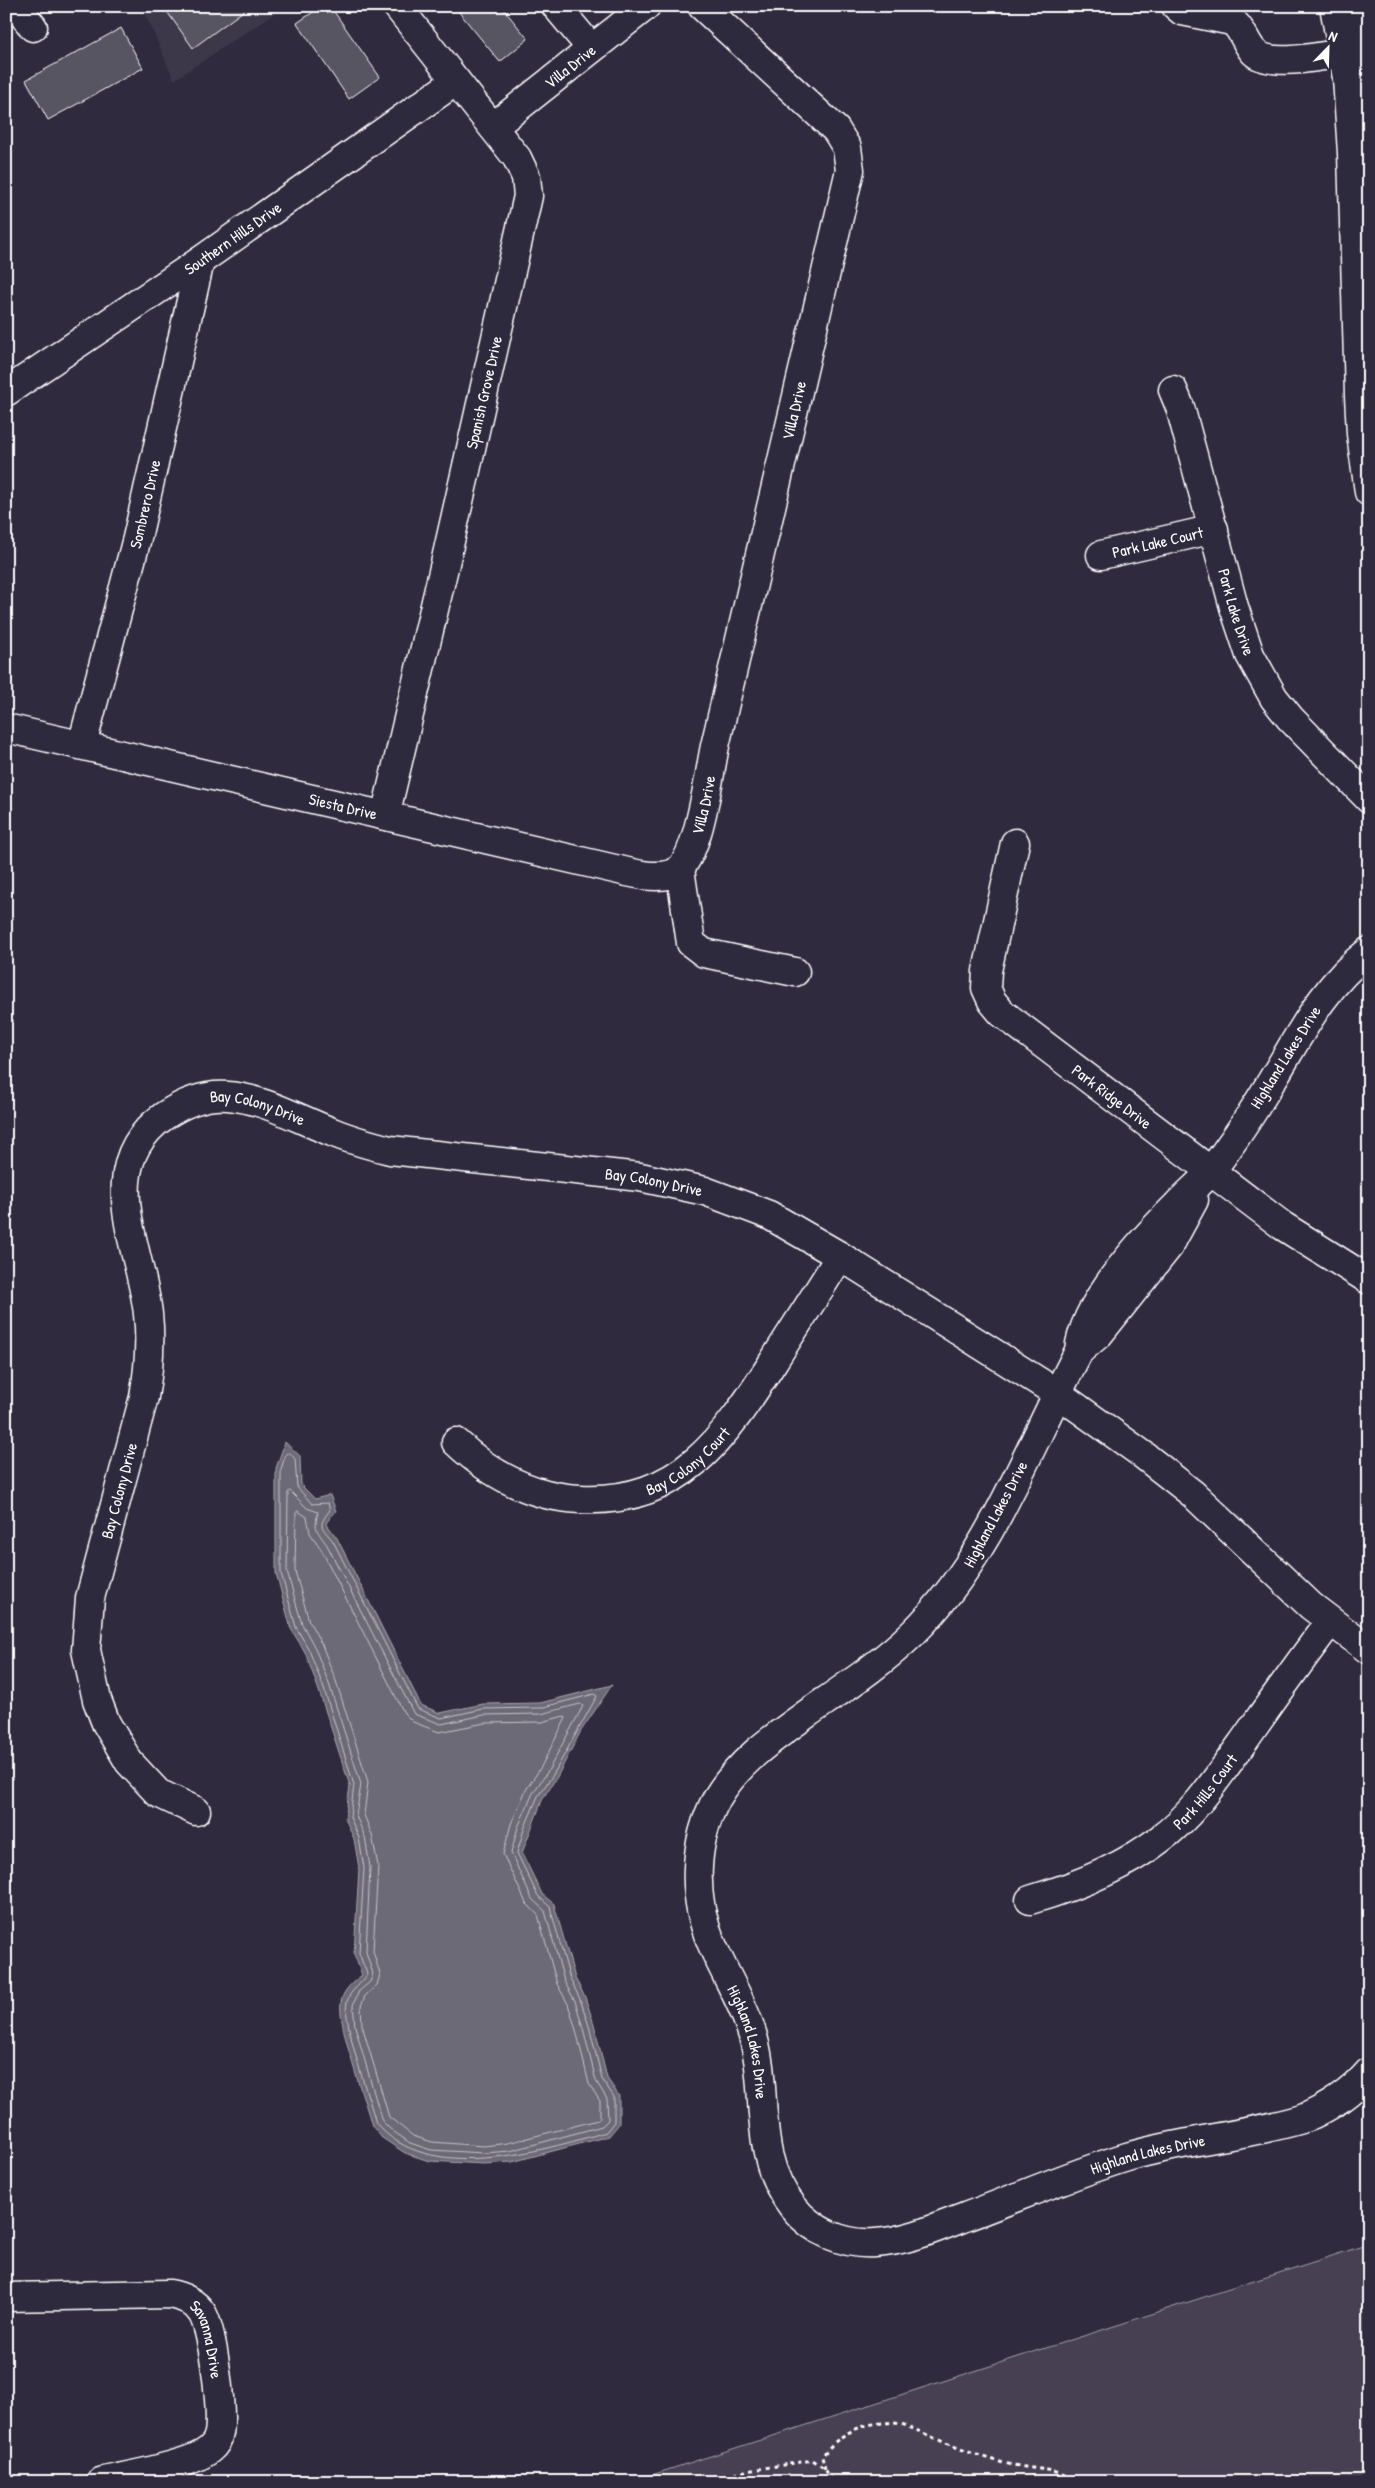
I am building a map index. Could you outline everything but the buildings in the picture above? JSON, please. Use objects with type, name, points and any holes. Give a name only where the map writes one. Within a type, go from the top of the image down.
[{"type":"street","points":[[16,6],[33,27]]},
{"type":"street","name":"Spanish Grove Drive","points":[[385,816],[526,204],[526,176],[517,158],[397,6]]},
{"type":"street","points":[[556,6],[591,48]]},
{"type":"street","name":"Villa Drive","points":[[493,127],[646,6]]},
{"type":"street","name":"Villa Drive","points":[[680,869],[693,847],[850,170],[847,148],[836,130],[702,6]]},
{"type":"street","points":[[1176,6],[1182,11],[1232,21],[1243,16],[1254,52],[1265,59],[1282,60],[1357,36]]},
{"type":"street","points":[[1334,6],[1357,36],[1369,102]]},
{"type":"street","points":[[1357,36],[1352,153],[1361,434],[1369,492]]},
{"type":"street","name":"Southern Hills Drive","points":[[6,392],[200,261],[456,81]]},
{"type":"street","name":"Sombrero Drive","points":[[82,745],[137,538],[200,261]]},
{"type":"street","name":"Park Lake Drive","points":[[1173,390],[1180,407],[1242,631],[1261,677],[1274,698],[1295,724],[1369,799]]},
{"type":"street","name":"Park Lake Court","points":[[1100,555],[1214,530]]},
{"type":"street","name":"Siesta Drive","points":[[6,728],[639,874],[672,874],[680,869]]},
{"type":"street","name":"Park Ridge Drive","points":[[1015,843],[987,971],[986,988],[992,1001],[1002,1013],[1304,1241],[1369,1280]]},
{"type":"street","points":[[680,869],[691,943],[696,948],[704,953],[795,972]]},
{"type":"street","name":"Highland Lakes Drive","points":[[1369,951],[1323,995],[1274,1078],[1211,1171],[1169,1246],[1130,1277],[1099,1334],[1079,1351],[997,1518],[950,1592],[910,1635],[889,1654],[781,1732],[743,1762],[715,1802],[706,1826],[698,1875],[698,1899],[711,1943],[743,2008],[752,2032],[758,2057],[763,2131],[773,2175],[796,2210],[810,2224],[828,2235],[849,2241],[871,2243],[892,2241],[940,2226],[1130,2156],[1183,2143],[1273,2127],[1302,2119],[1324,2110],[1344,2097],[1369,2072]]},
{"type":"street","name":"Bay Colony Drive","points":[[196,1811],[177,1804],[158,1793],[129,1762],[110,1730],[97,1700],[86,1650],[90,1598],[142,1405],[149,1368],[148,1312],[128,1223],[125,1183],[130,1161],[141,1139],[157,1121],[178,1107],[202,1098],[227,1096],[253,1100],[338,1135],[390,1150],[609,1173],[672,1183],[729,1199],[769,1215],[840,1256],[1057,1393]]},
{"type":"street","name":"Bay Colony Court","points":[[456,1442],[496,1474],[532,1491],[551,1496],[593,1500],[615,1498],[657,1485],[698,1461],[732,1424],[840,1256]]},
{"type":"street","points":[[1057,1393],[1142,1454],[1193,1494],[1286,1584],[1330,1622],[1369,1650]]},
{"type":"street","name":"Park Hills Court","points":[[1030,1900],[1059,1892],[1117,1865],[1159,1840],[1178,1824],[1210,1787],[1330,1622]]},
{"type":"street","name":"Savanna Drive","points":[[6,2297],[170,2294],[186,2298],[203,2314],[211,2341],[220,2423],[218,2439],[209,2451],[192,2459],[100,2482]]},
{"type":"path","points":[[833,2482],[825,2469],[822,2457],[832,2442],[850,2431],[886,2422],[902,2424],[997,2463],[1052,2470],[1075,2482]]},
{"type":"path","points":[[721,2482],[734,2473],[792,2462],[813,2460],[825,2469]]},
{"type":"shaded area","points":[[142,6],[286,6],[174,80]]},
{"type":"shaded area","points":[[1369,2244],[1369,2482],[630,2482]]},
{"type":"water","points":[[285,1442],[300,1456],[301,1485],[315,1499],[330,1495],[336,1511],[326,1523],[337,1538],[421,1705],[440,1713],[483,1704],[540,1703],[612,1685],[581,1731],[557,1777],[543,1798],[522,1853],[542,1894],[554,1904],[575,1978],[585,1997],[594,2024],[607,2078],[619,2096],[619,2124],[609,2136],[512,2162],[484,2164],[429,2161],[405,2153],[382,2138],[372,2126],[352,2063],[341,2013],[341,2002],[346,1990],[362,1975],[354,1954],[359,1868],[354,1839],[345,1818],[350,1786],[305,1652],[291,1629],[276,1573],[276,1468]]}]
